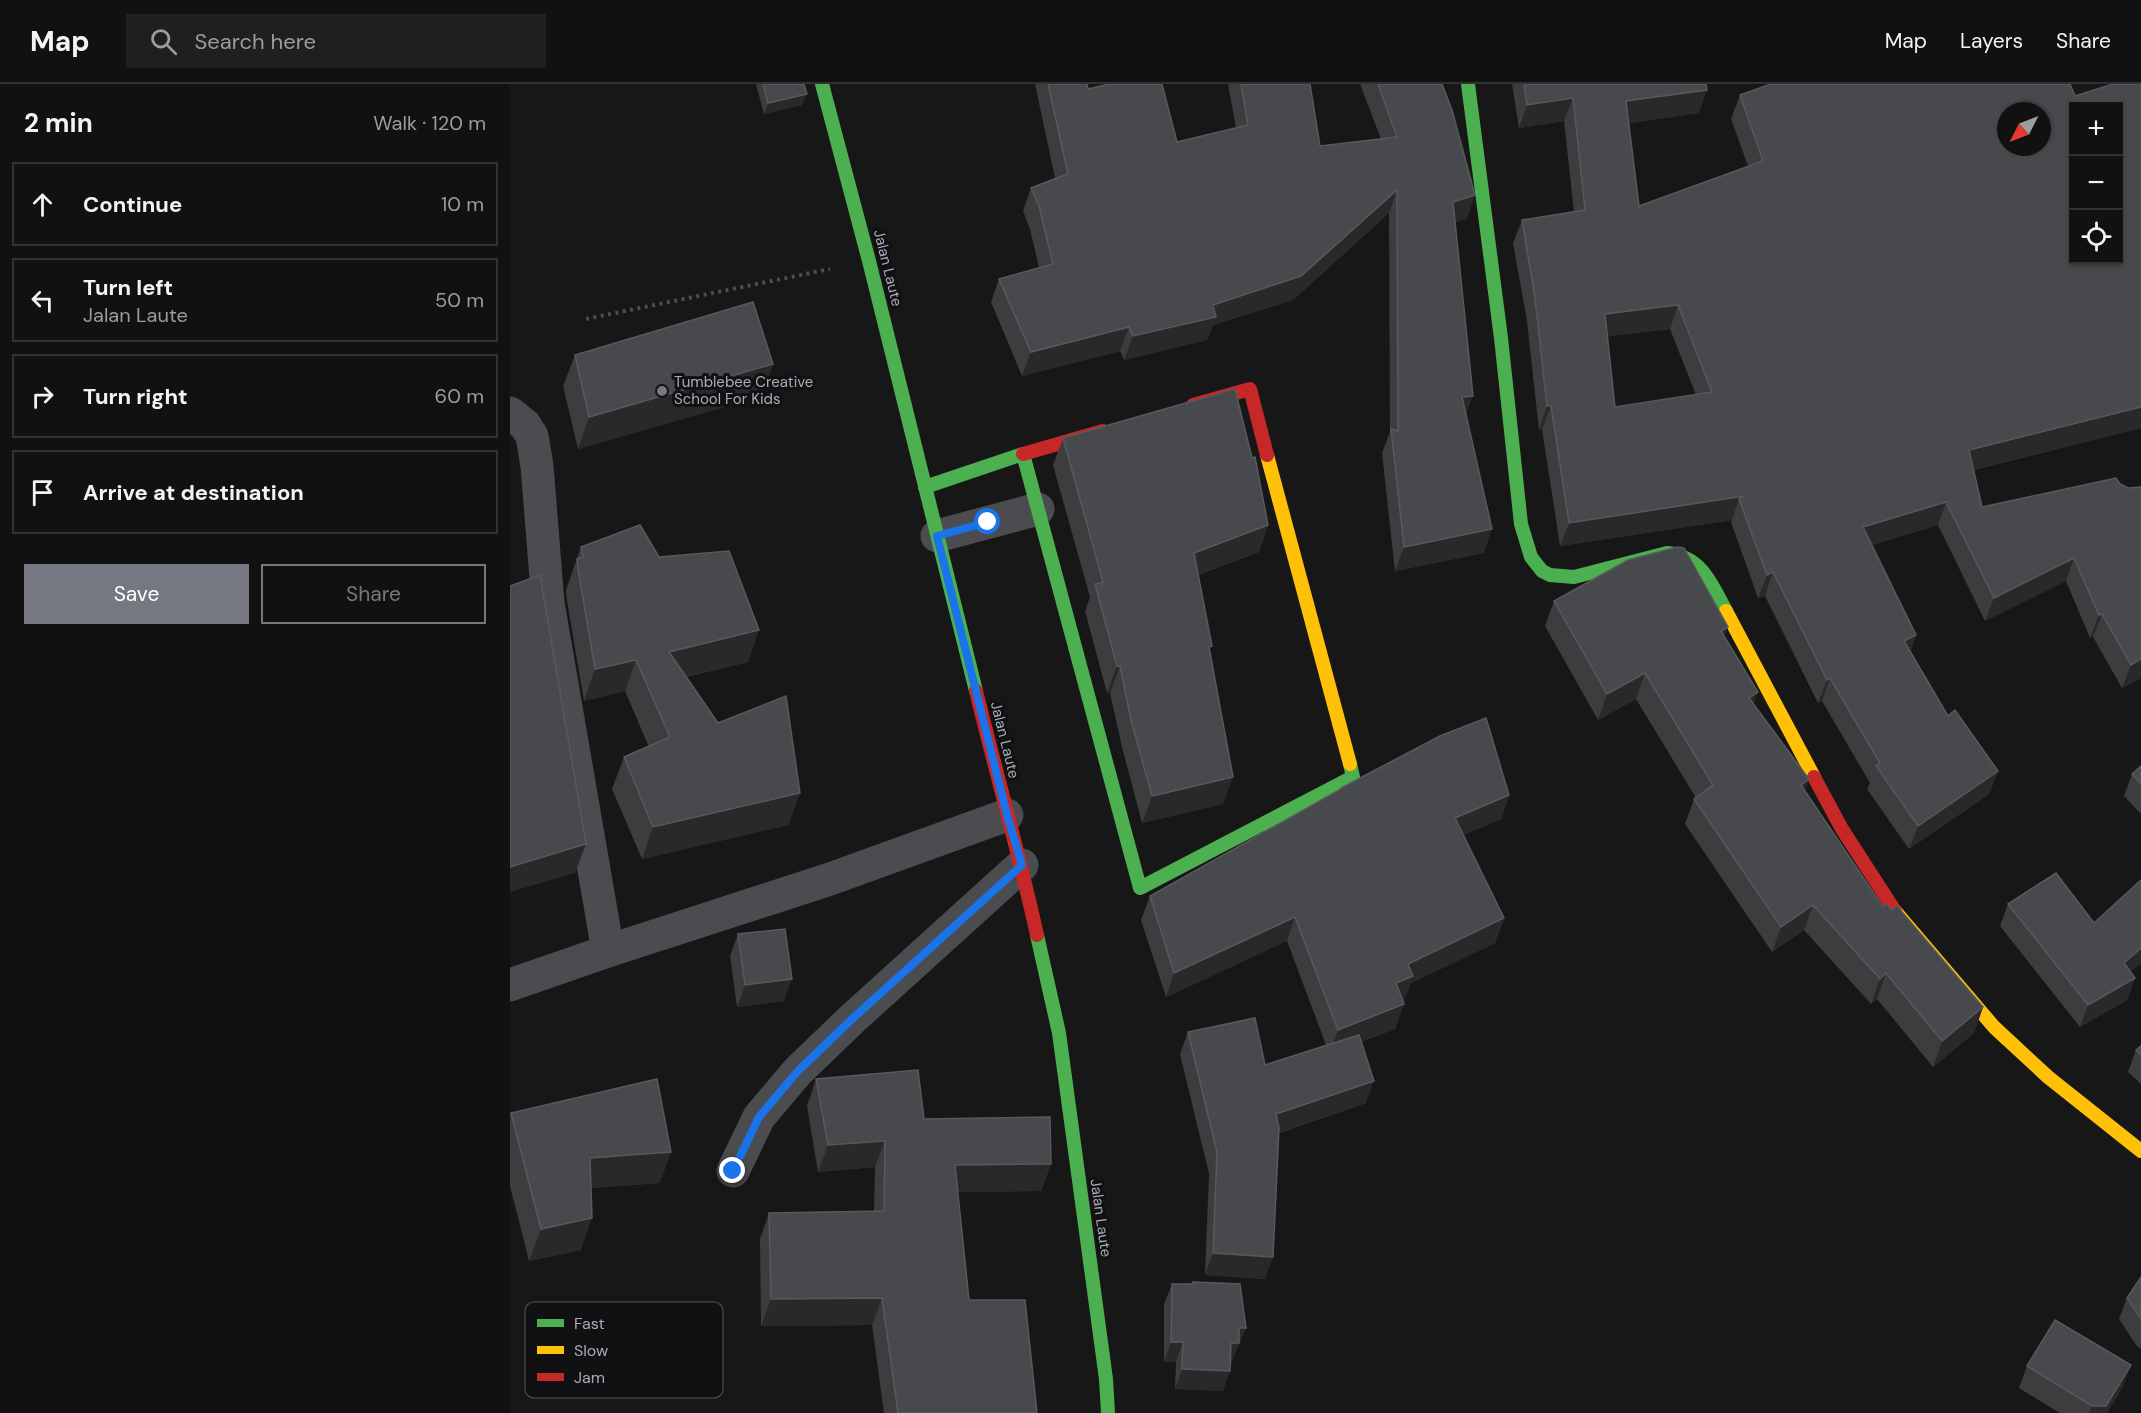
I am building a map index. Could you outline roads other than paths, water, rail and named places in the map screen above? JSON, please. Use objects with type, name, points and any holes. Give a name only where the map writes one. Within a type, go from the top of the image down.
[{"type":"street","name":"Jalan Laute","points":[[822,84],[869,261],[1007,815],[1022,865],[1059,1033],[1106,1378],[1108,1413]]},
{"type":"street","points":[[1468,84],[1501,338],[1521,524],[1534,564],[1545,574],[1558,578],[1574,577],[1667,553],[1681,554],[1696,562],[1710,582],[1842,829],[1891,907],[1994,1027],[2048,1077],[2141,1151]]},
{"type":"street","points":[[1023,454],[1140,888],[1353,777],[1250,389],[1181,409]]},
{"type":"street","points":[[510,414],[525,425],[532,436],[537,466],[548,603],[608,951]]},
{"type":"street","points":[[925,487],[1023,454],[1113,428]]},
{"type":"street","points":[[937,536],[1038,509]]},
{"type":"street","points":[[510,985],[830,879],[1007,815]]},
{"type":"street","points":[[733,1171],[759,1117],[798,1071],[1022,865]]},
{"type":"place","name":"Tumblebee Creative School For Kids","points":[[662,391]]}]
